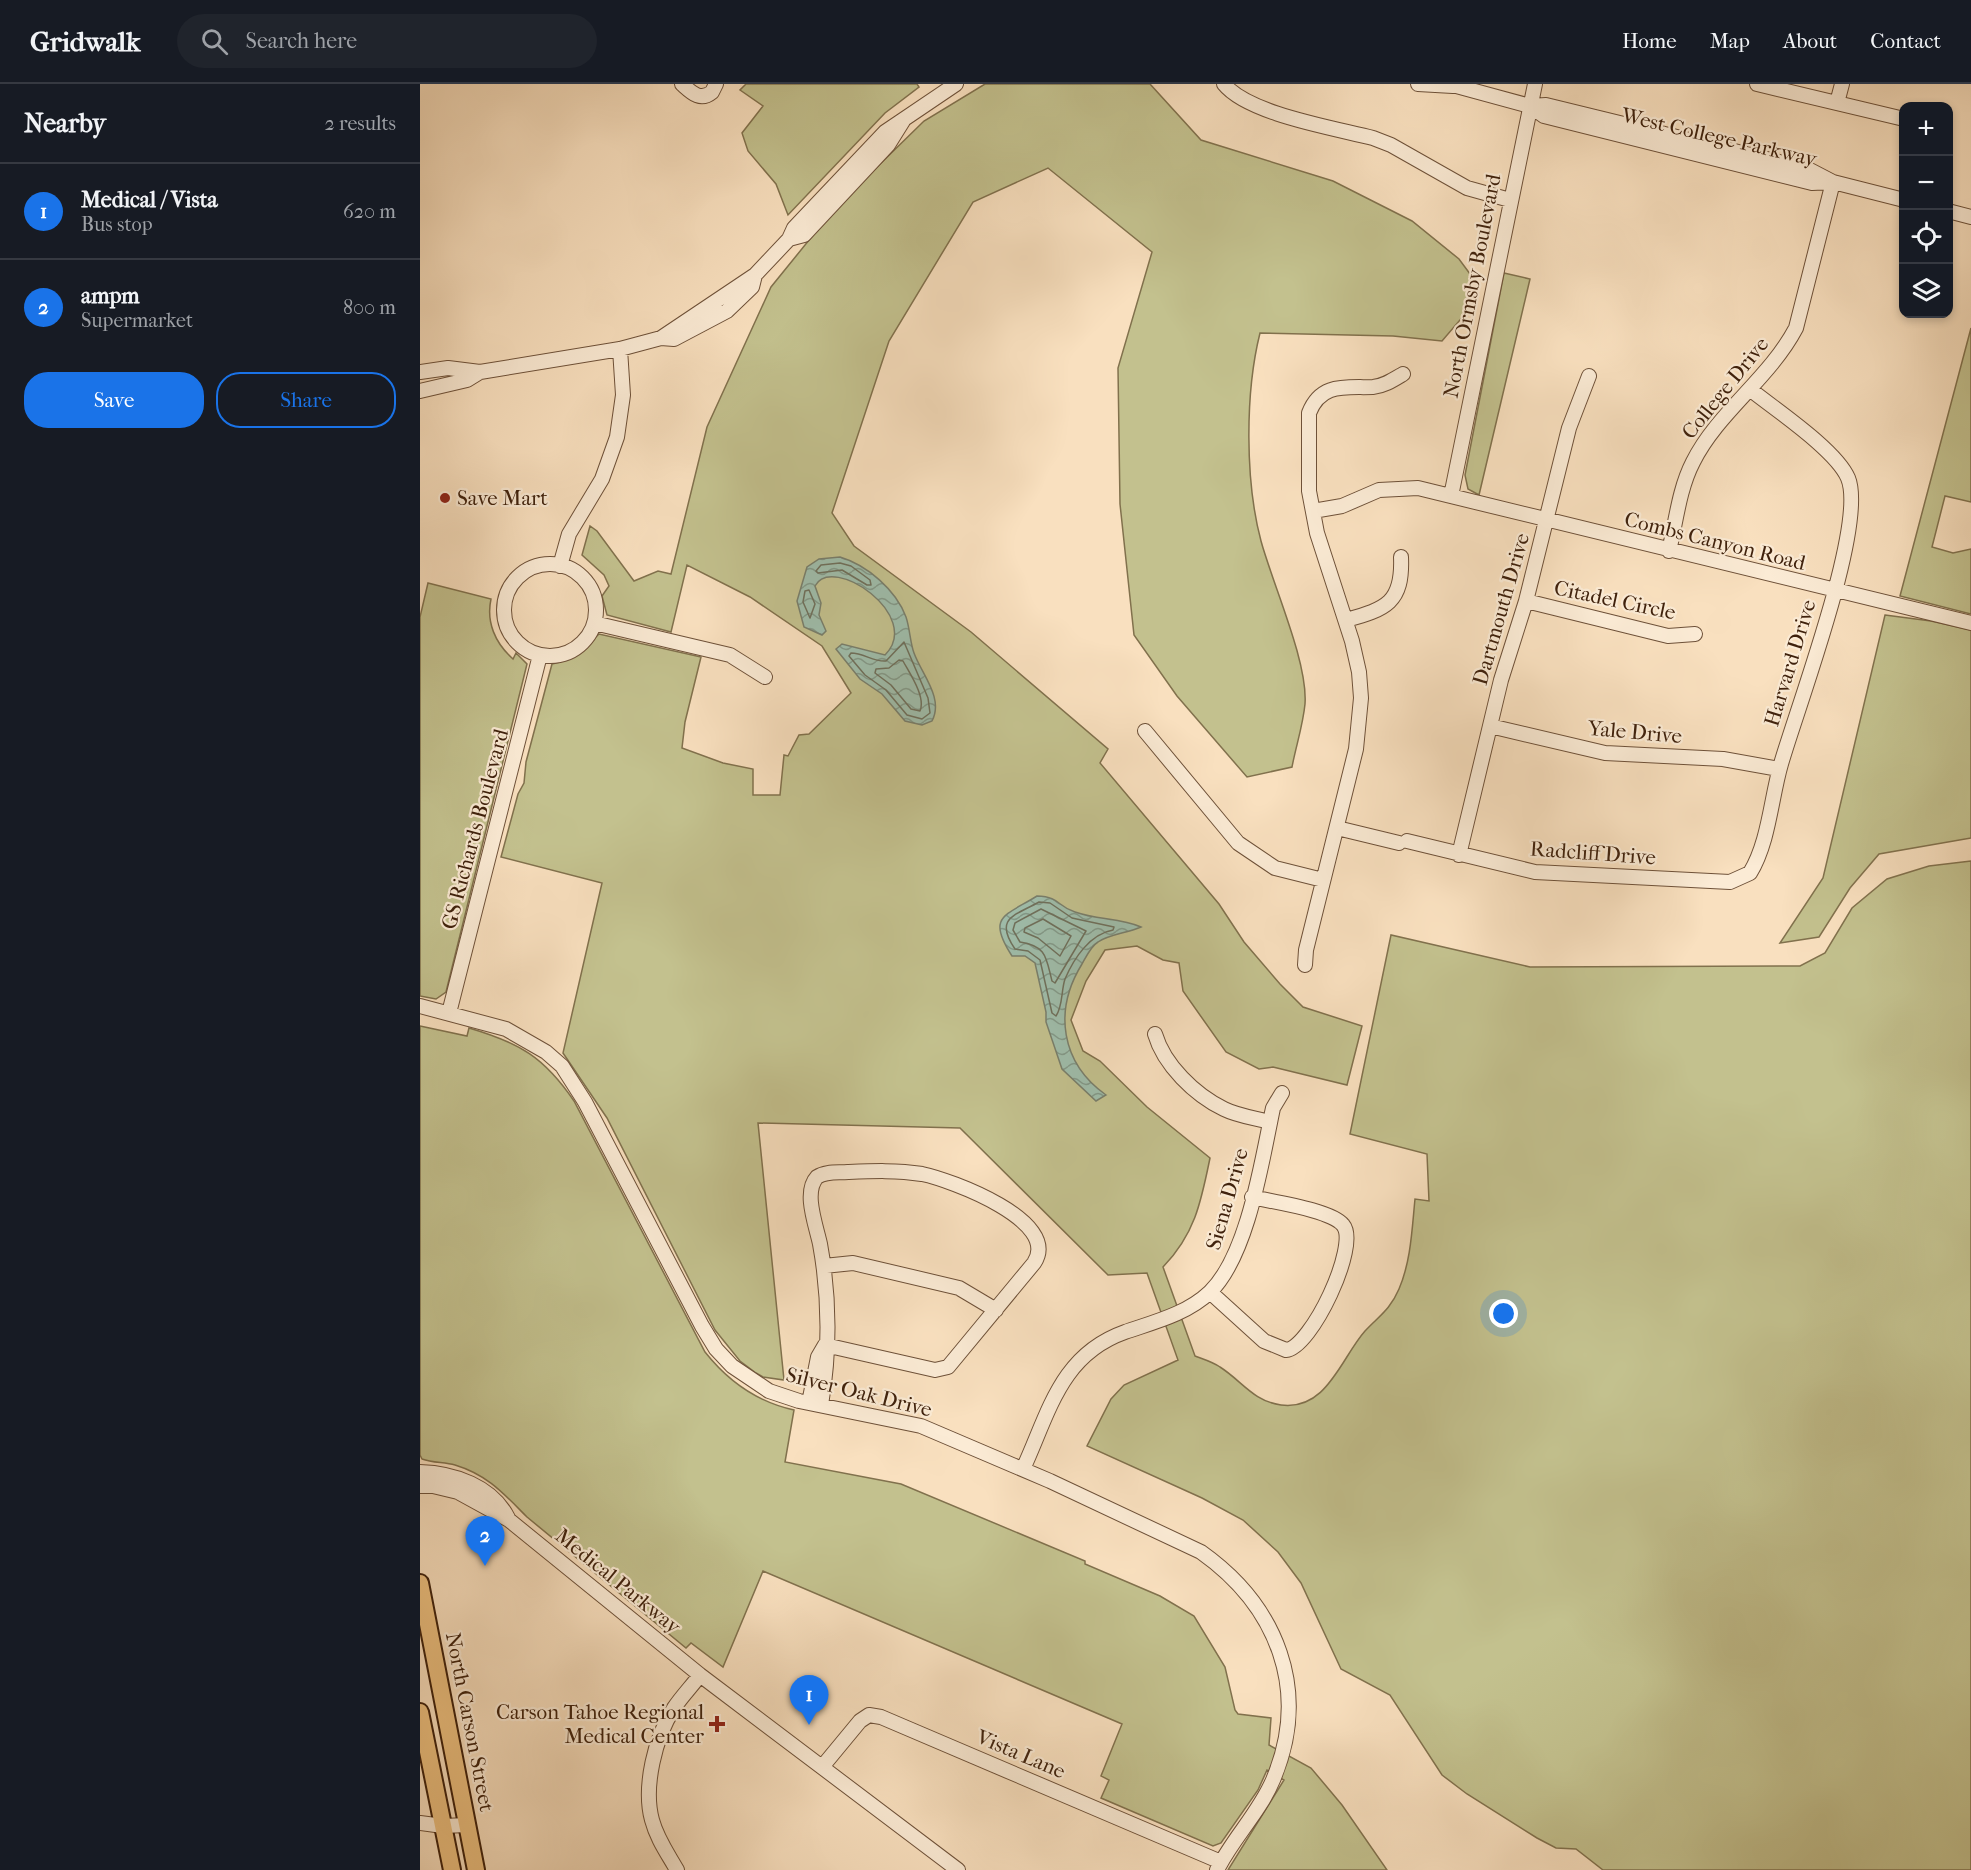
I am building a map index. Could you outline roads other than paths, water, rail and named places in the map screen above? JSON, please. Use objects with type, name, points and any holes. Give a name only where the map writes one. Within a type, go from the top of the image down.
[{"type":"main road","name":"North Carson Street","points":[[420,1582],[476,1870]]},
{"type":"main road","points":[[420,1712],[452,1870]]},
{"type":"street","points":[[682,84],[693,94],[704,96],[712,92],[716,84]]},
{"type":"street","points":[[420,372],[448,368],[480,372],[620,349],[662,338],[755,275],[789,239],[794,228],[885,132],[904,119],[939,88],[956,84]]},
{"type":"street","points":[[1224,84],[1231,93],[1251,104],[1373,138],[1391,145],[1467,188],[1510,200]]},
{"type":"street","name":"West College Parkway","points":[[1418,84],[1451,85],[1530,106],[1546,105],[1808,170],[1833,182],[1899,199]]},
{"type":"street","name":"North Ormsby Boulevard","points":[[1451,496],[1535,84]]},
{"type":"street","points":[[1757,84],[1899,118]]},
{"type":"street","points":[[1837,103],[1842,84]]},
{"type":"street","name":"College Drive","points":[[1669,551],[1691,464],[1713,433],[1784,349],[1796,328],[1833,182]]},
{"type":"street","points":[[1953,212],[1971,217]]},
{"type":"street","points":[[560,566],[569,534],[602,479],[617,437],[623,395],[620,349]]},
{"type":"street","points":[[420,391],[467,380],[480,372]]},
{"type":"street","points":[[1305,965],[1306,950],[1356,749],[1361,698],[1359,672],[1346,620],[1317,533],[1309,491],[1309,413],[1313,402],[1334,389],[1350,385],[1385,385],[1402,374]]},
{"type":"street","name":"Dartmouth Drive","points":[[1459,855],[1490,726],[1547,522],[1569,428],[1589,376]]},
{"type":"street","name":"Harvard Drive","points":[[1751,390],[1828,452],[1848,479],[1853,504],[1834,591],[1779,769],[1761,848]]},
{"type":"street","name":"Combs Canyon Road","points":[[1313,511],[1342,506],[1379,490],[1397,487],[1418,488],[1547,522],[1971,623]]},
{"type":"street","points":[[1346,620],[1378,611],[1391,601],[1402,578],[1401,557]]},
{"type":"street","points":[[548,565],[560,566],[572,570],[590,587],[595,604],[594,623],[583,643],[574,650],[563,654],[540,655],[524,648],[511,635],[506,624],[505,600],[509,589],[525,572],[548,565]]},
{"type":"street","name":"Citadel Circle","points":[[1526,601],[1668,636],[1695,634]]},
{"type":"street","points":[[594,623],[730,655],[765,677]]},
{"type":"street","name":"GS Richards Boulevard","points":[[449,1013],[540,655]]},
{"type":"street","name":"Yale Drive","points":[[1490,726],[1605,753],[1723,759],[1779,769]]},
{"type":"street","points":[[1146,731],[1238,843],[1275,868],[1323,880]]},
{"type":"street","name":"Radcliff Drive","points":[[1336,828],[1534,872],[1730,882],[1750,873],[1761,848]]},
{"type":"street","name":"Silver Oak Drive","points":[[420,1006],[507,1029],[537,1046],[562,1066],[585,1102],[716,1349],[751,1380],[785,1397],[921,1426],[1023,1469],[1201,1552],[1224,1568],[1246,1590],[1275,1636],[1284,1670],[1288,1724],[1282,1754],[1272,1781],[1219,1866]]},
{"type":"street","points":[[1155,1034],[1160,1051],[1202,1095],[1226,1110],[1270,1122]]},
{"type":"street","name":"Siena Drive","points":[[1023,1469],[1059,1386],[1086,1353],[1109,1338],[1171,1316],[1194,1305],[1210,1292],[1225,1273],[1239,1249],[1270,1122],[1282,1093]]},
{"type":"street","points":[[815,1404],[828,1359],[825,1346],[828,1310],[824,1266],[810,1192],[817,1177],[825,1173],[878,1171],[934,1177],[963,1186],[990,1199],[1031,1229],[1038,1240],[1037,1259],[952,1364],[939,1370],[825,1346]]},
{"type":"street","points":[[1210,1292],[1264,1341],[1286,1350],[1300,1343],[1334,1287],[1348,1236],[1342,1224],[1328,1216],[1252,1197]]},
{"type":"street","points":[[824,1266],[853,1263],[959,1288],[996,1310]]},
{"type":"street","name":"Medical Parkway","points":[[420,1472],[437,1472],[474,1485],[499,1503],[509,1520]]},
{"type":"street","name":"Medical Parkway","points":[[420,1486],[433,1486],[458,1492],[509,1520],[700,1675],[958,1870]]},
{"type":"street","points":[[678,1870],[660,1841],[652,1819],[649,1792],[661,1735],[673,1709],[700,1675]]},
{"type":"street","name":"Vista Lane","points":[[822,1767],[860,1721],[869,1715],[881,1717],[1219,1866]]},
{"type":"street","points":[[420,1823],[443,1826],[467,1825]]},
{"type":"water","points":[[840,557],[870,572],[888,588],[901,607],[906,617],[914,653],[934,695],[935,712],[932,721],[922,725],[905,721],[882,694],[860,679],[836,649],[842,644],[885,655],[894,639],[893,623],[884,607],[871,594],[855,583],[839,577],[824,578],[815,586],[821,603],[819,615],[826,631],[822,635],[804,627],[797,601],[807,567],[819,559]]},
{"type":"water","points":[[1037,896],[1055,900],[1069,910],[1083,915],[1141,927],[1108,937],[1095,944],[1073,982],[1067,1000],[1066,1035],[1071,1052],[1079,1068],[1106,1095],[1096,1101],[1062,1069],[1046,1022],[1046,1012],[1035,963],[1025,956],[1012,956],[1000,933],[1000,925],[1008,913]]},
{"type":"place","name":"Save Mart","points":[[445,498]]},
{"type":"place","name":"ampm","points":[[485,1566]]},
{"type":"place","name":"Carson Tahoe Regional Medical Center","points":[[717,1724]]},
{"type":"place","name":"Medical / Vista","points":[[809,1725]]}]
